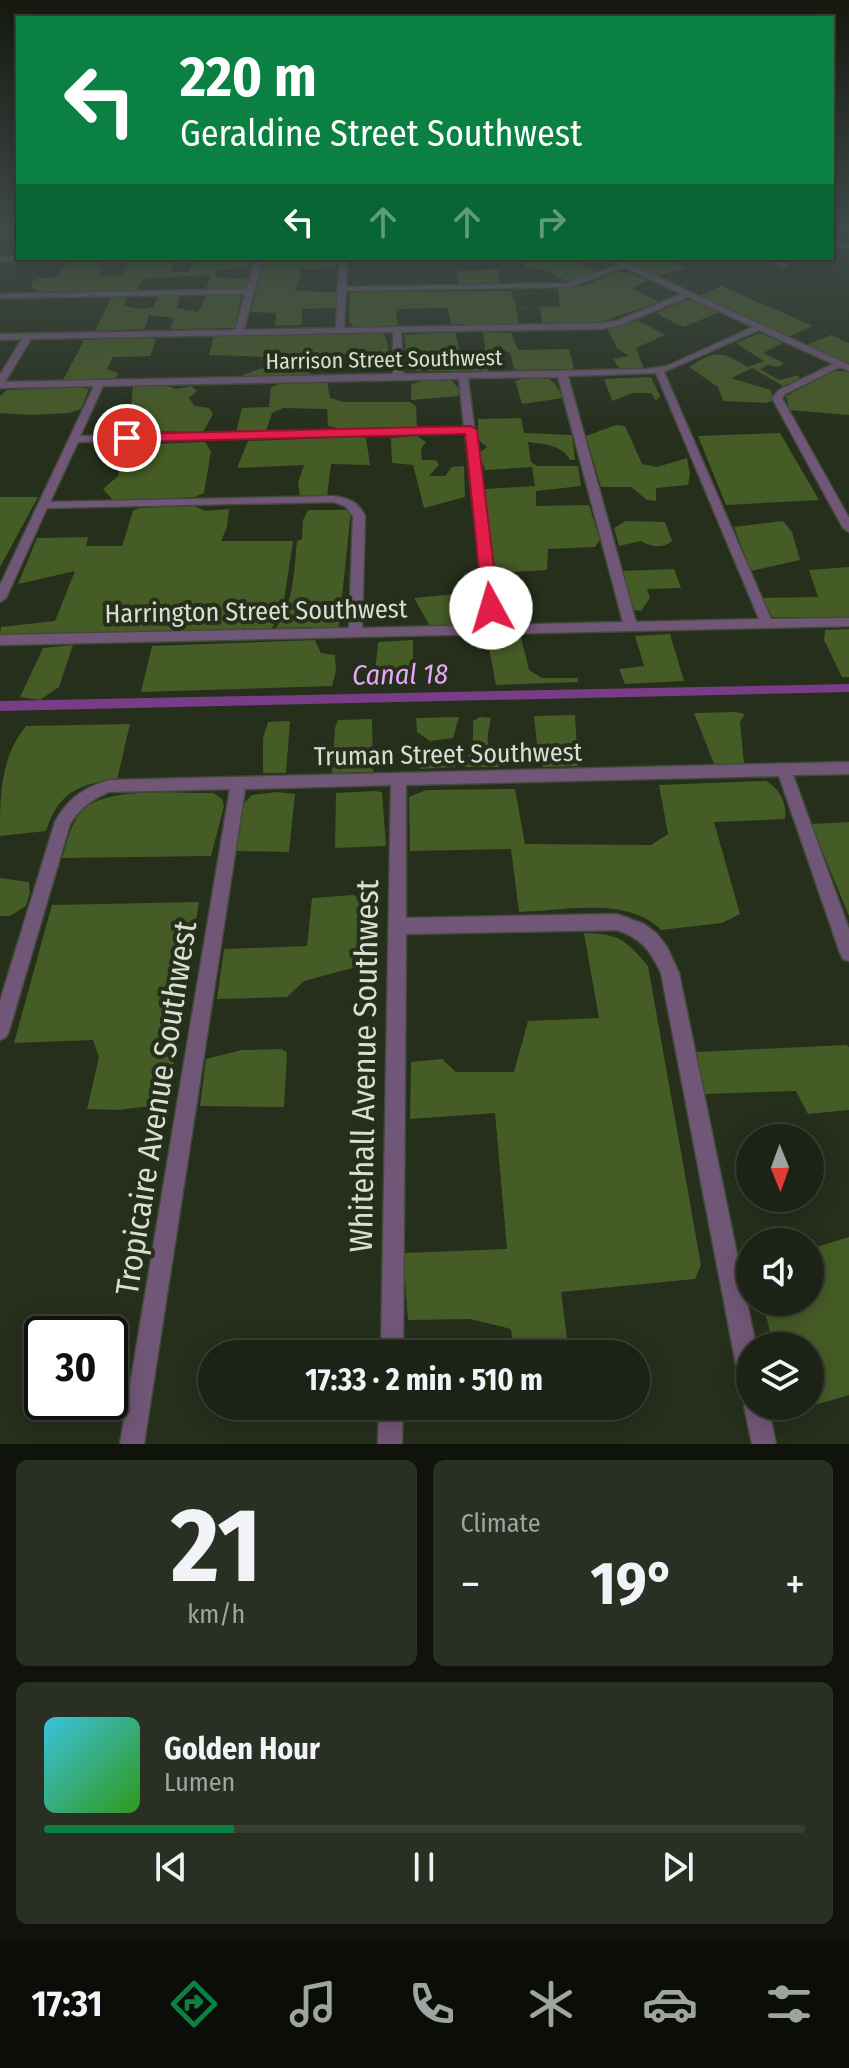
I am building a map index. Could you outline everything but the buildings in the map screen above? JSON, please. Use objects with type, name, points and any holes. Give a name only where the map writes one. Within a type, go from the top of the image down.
[{"type":"street","points":[[239,332],[249,299]]},
{"type":"street","points":[[340,331],[341,299]]},
{"type":"street","points":[[0,337],[600,326],[618,323],[676,299]]},
{"type":"street","points":[[700,299],[845,366]]},
{"type":"street","name":"Harrison Street Southwest","points":[[0,384],[659,370],[759,327]]},
{"type":"street","points":[[397,329],[398,377]]},
{"type":"street","points":[[0,384],[28,337]]},
{"type":"street","points":[[845,366],[782,392],[777,398],[849,528]]},
{"type":"street","points":[[659,370],[767,624]]},
{"type":"street","points":[[562,373],[631,627]]},
{"type":"street","points":[[463,375],[493,629]]},
{"type":"street","points":[[0,598],[100,383]]},
{"type":"street","points":[[74,439],[471,430]]},
{"type":"street","points":[[44,505],[347,501],[357,508],[359,516],[355,633]]},
{"type":"street","name":"Harrington Street Southwest","points":[[0,640],[849,622]]},
{"type":"street","name":"Truman Street Southwest","points":[[0,1031],[63,822],[74,803],[89,792],[109,786],[849,768]]},
{"type":"street","points":[[784,770],[849,953]]},
{"type":"street","name":"Whitehall Avenue Southwest","points":[[392,1340],[399,780]]},
{"type":"street","name":"Tropicaire Avenue Southwest","points":[[132,1444],[239,782]]},
{"type":"street","points":[[398,926],[617,922],[642,930],[658,945],[670,973],[741,1332]]},
{"type":"street","points":[[390,1444],[391,1420]]},
{"type":"street","points":[[759,1420],[764,1444]]},
{"type":"green space","points":[[110,299],[126,299],[124,306],[142,309],[153,307],[157,299],[179,299],[177,308],[198,312],[205,299],[241,299],[234,328],[170,329],[174,318],[149,315],[145,329],[95,331]]},
{"type":"green space","points":[[254,299],[336,299],[336,308],[302,309],[302,325],[275,326],[276,313],[251,312]]},
{"type":"green space","points":[[350,299],[514,299],[517,308],[560,306],[559,299],[654,299],[659,302],[601,322],[543,324],[539,307],[516,309],[519,324],[451,324],[448,308],[396,309],[398,326],[355,328],[349,322]]},
{"type":"green space","points":[[707,299],[752,299],[813,326],[788,337]]},
{"type":"green space","points":[[686,300],[720,312],[683,327],[656,313]]},
{"type":"green space","points":[[637,320],[665,335],[636,348],[644,369],[619,368],[613,359],[629,356],[617,348],[607,328]]},
{"type":"green space","points":[[455,332],[460,352],[485,350],[483,332],[511,333],[518,350],[569,349],[574,369],[514,369],[510,352],[487,351],[488,371],[409,371],[404,335]]},
{"type":"green space","points":[[382,333],[386,337],[389,353],[308,355],[307,368],[312,376],[243,377],[265,367],[273,357],[209,355],[214,336]]},
{"type":"green space","points":[[760,333],[783,343],[763,353],[784,363],[778,367],[768,365],[760,369],[779,380],[799,375],[799,380],[783,386],[752,368],[731,378],[771,390],[773,400],[767,403],[723,401],[718,387],[689,367],[718,354],[748,367],[764,361],[736,343]]},
{"type":"green space","points":[[831,335],[849,343],[849,364],[806,345]]},
{"type":"green space","points":[[151,337],[156,340],[150,356],[113,357],[107,369],[118,373],[116,378],[63,380],[84,340]]},
{"type":"green space","points":[[832,372],[849,372],[849,415],[789,410],[786,396]]},
{"type":"green space","points":[[533,376],[552,381],[563,398],[522,404],[515,381]]},
{"type":"green space","points":[[651,377],[660,396],[656,401],[651,393],[633,393],[612,401],[604,379]]},
{"type":"green space","points":[[451,380],[460,390],[458,396],[411,400],[411,385],[420,381]]},
{"type":"green space","points":[[327,382],[330,398],[344,402],[410,402],[416,406],[417,428],[347,430],[328,426],[327,409],[283,408],[272,413],[266,431],[236,432],[242,408],[269,407],[271,387],[281,383]]},
{"type":"green space","points":[[165,385],[176,389],[191,386],[197,391],[189,398],[194,406],[209,408],[213,414],[203,432],[129,431],[133,386]]},
{"type":"green space","points":[[89,389],[81,409],[69,413],[0,413],[0,396],[7,390]]},
{"type":"green space","points":[[521,418],[524,433],[572,435],[575,460],[570,460],[558,448],[528,442],[531,462],[537,466],[578,466],[581,486],[536,491],[536,506],[589,505],[600,540],[595,547],[548,549],[547,570],[495,573],[485,489],[535,486],[532,467],[485,470],[479,453],[487,447],[478,440],[478,419]]},
{"type":"green space","points":[[616,425],[625,426],[642,464],[657,467],[687,458],[690,474],[688,485],[656,488],[656,501],[647,500],[631,487],[601,487],[586,436]]},
{"type":"green space","points":[[780,433],[819,500],[726,505],[698,436]]},
{"type":"green space","points":[[417,436],[426,442],[421,449],[422,460],[436,460],[439,465],[429,476],[445,476],[452,467],[464,466],[465,497],[424,508],[413,465],[392,463],[391,438]]},
{"type":"green space","points":[[366,438],[370,465],[331,464],[327,496],[300,497],[298,483],[304,465],[237,468],[248,441]]},
{"type":"green space","points":[[205,442],[211,451],[204,493],[195,497],[114,501],[103,489],[118,476],[126,445]]},
{"type":"green space","points":[[0,497],[38,497],[0,567]]},
{"type":"green space","points":[[194,506],[205,511],[229,509],[227,527],[221,541],[293,541],[282,613],[271,629],[0,635],[1,627],[55,621],[75,571],[18,584],[37,538],[88,537],[86,546],[122,546],[133,511],[139,508]]},
{"type":"green space","points":[[308,510],[351,510],[339,627],[276,628],[290,597],[297,541],[302,539],[303,520]]},
{"type":"green space","points":[[626,521],[665,522],[672,541],[661,546],[641,541],[619,546],[614,528]]},
{"type":"green space","points":[[783,521],[792,532],[800,560],[751,571],[734,527]]},
{"type":"green space","points":[[849,567],[849,617],[772,617],[763,598],[818,597],[809,570]]},
{"type":"green space","points":[[674,569],[681,588],[647,589],[650,598],[641,611],[634,610],[621,571]]},
{"type":"green space","points":[[476,592],[477,604],[471,619],[449,627],[430,626],[414,598]]},
{"type":"green space","points":[[849,629],[849,677],[842,677],[824,640],[825,630]]},
{"type":"green space","points":[[520,634],[529,670],[542,678],[578,678],[578,682],[496,685],[487,637]]},
{"type":"green space","points":[[670,634],[684,681],[625,684],[619,669],[644,666],[635,636]]},
{"type":"green space","points":[[315,640],[321,653],[335,655],[336,671],[332,686],[141,692],[152,646]]},
{"type":"green space","points":[[413,640],[413,682],[374,685],[378,642]]},
{"type":"green space","points":[[73,645],[59,687],[40,700],[20,697],[43,648]]},
{"type":"green space","points":[[694,713],[745,714],[740,722],[744,764],[714,764]]},
{"type":"green space","points":[[575,715],[578,766],[543,767],[538,755],[534,716]]},
{"type":"green space","points":[[459,717],[453,738],[430,741],[417,732],[416,718]]},
{"type":"green space","points":[[480,717],[491,718],[488,745],[498,758],[499,767],[465,767],[473,743],[473,721]]},
{"type":"green space","points":[[372,719],[373,772],[332,773],[338,720]]},
{"type":"green space","points":[[290,721],[286,773],[263,773],[263,738],[268,722]]},
{"type":"green space","points":[[130,724],[117,780],[92,784],[72,792],[57,807],[46,831],[0,836],[1,792],[6,764],[26,726]]},
{"type":"green space","points":[[440,747],[457,748],[460,754],[455,767],[420,769],[418,757],[422,751]]},
{"type":"green space","points":[[766,781],[782,797],[785,819],[714,822],[740,914],[722,923],[661,930],[647,919],[613,909],[519,912],[511,849],[410,851],[409,797],[426,790],[515,789],[525,844],[651,845],[668,834],[659,785]]},
{"type":"green space","points":[[277,792],[295,794],[289,852],[236,851],[242,805],[252,795]]},
{"type":"green space","points":[[382,792],[386,846],[335,848],[336,793]]},
{"type":"green space","points":[[213,793],[222,799],[224,806],[211,856],[62,858],[74,822],[92,803],[124,794]]},
{"type":"green space","points":[[849,822],[849,916],[811,824]]},
{"type":"green space","points":[[0,878],[29,882],[26,906],[10,916],[0,916]]},
{"type":"green space","points":[[353,895],[365,901],[376,923],[375,962],[304,981],[287,997],[217,999],[224,949],[307,946],[312,898]]},
{"type":"green space","points":[[199,902],[167,1104],[118,1110],[87,1109],[99,1057],[93,1040],[14,1043],[52,905]]},
{"type":"green space","points":[[584,933],[620,940],[648,966],[701,1265],[695,1279],[561,1292],[567,1340],[512,1340],[511,1329],[470,1319],[408,1320],[403,1253],[507,1249],[495,1113],[410,1119],[411,1062],[442,1059],[456,1072],[514,1072],[528,1021],[599,1018]]},
{"type":"green space","points":[[849,1047],[849,1110],[808,1114],[796,1091],[705,1094],[696,1052]]},
{"type":"green space","points":[[282,1049],[287,1053],[284,1107],[200,1106],[206,1059],[242,1050]]},
{"type":"green space","points":[[849,1237],[849,1395],[824,1402],[824,1332],[770,1332],[766,1316],[824,1316],[824,1245]]},
{"type":"waterway","name":"Canal 18","points":[[0,706],[849,688]]},
{"type":"route","points":[[127,438],[471,430],[491,608]]}]
